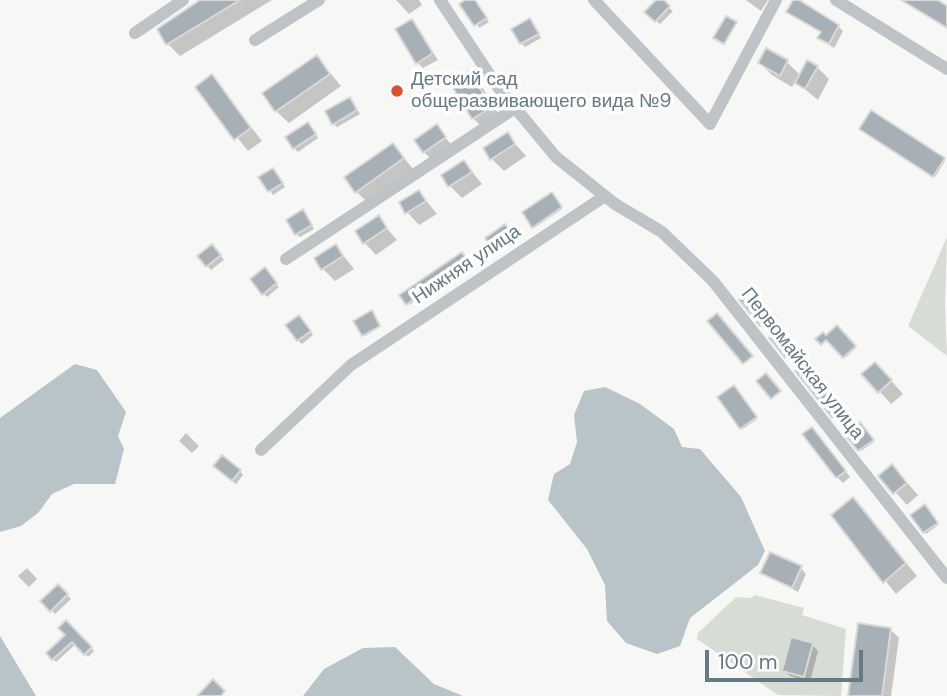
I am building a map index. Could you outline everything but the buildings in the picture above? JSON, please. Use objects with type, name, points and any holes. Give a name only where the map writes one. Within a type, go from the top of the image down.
[{"type":"street","points":[[135,33],[183,0]]},
{"type":"street","points":[[255,40],[319,0]]},
{"type":"street","name":"Первомайская улица","points":[[440,0],[515,108],[556,157],[605,196],[662,232],[713,281],[947,578]]},
{"type":"street","points":[[594,0],[710,124],[776,0]]},
{"type":"street","points":[[836,0],[947,69]]},
{"type":"street","points":[[286,259],[515,108]]},
{"type":"street","name":"Нижняя улица","points":[[261,450],[351,365],[605,196]]},
{"type":"shaded area","points":[[947,237],[945,306],[947,356],[908,326]]},
{"type":"shaded area","points":[[75,364],[97,370],[126,412],[118,436],[124,449],[115,484],[74,484],[52,494],[38,513],[21,526],[0,532],[0,418]]},
{"type":"shaded area","points":[[605,387],[640,404],[674,429],[682,447],[700,449],[741,497],[765,551],[758,565],[690,618],[680,646],[657,654],[626,643],[607,621],[605,585],[587,549],[548,500],[554,474],[570,464],[577,442],[574,415],[584,391]]},
{"type":"shaded area","points":[[755,595],[804,608],[802,615],[846,629],[841,696],[778,695],[697,639],[698,633],[736,597],[751,598]]},
{"type":"shaded area","points":[[0,636],[36,696],[0,696]]},
{"type":"shaded area","points":[[395,647],[434,684],[463,696],[303,696],[324,669],[363,648]]},
{"type":"place","name":"Детский сад общеразвивающего вида №9","points":[[397,91]]}]
